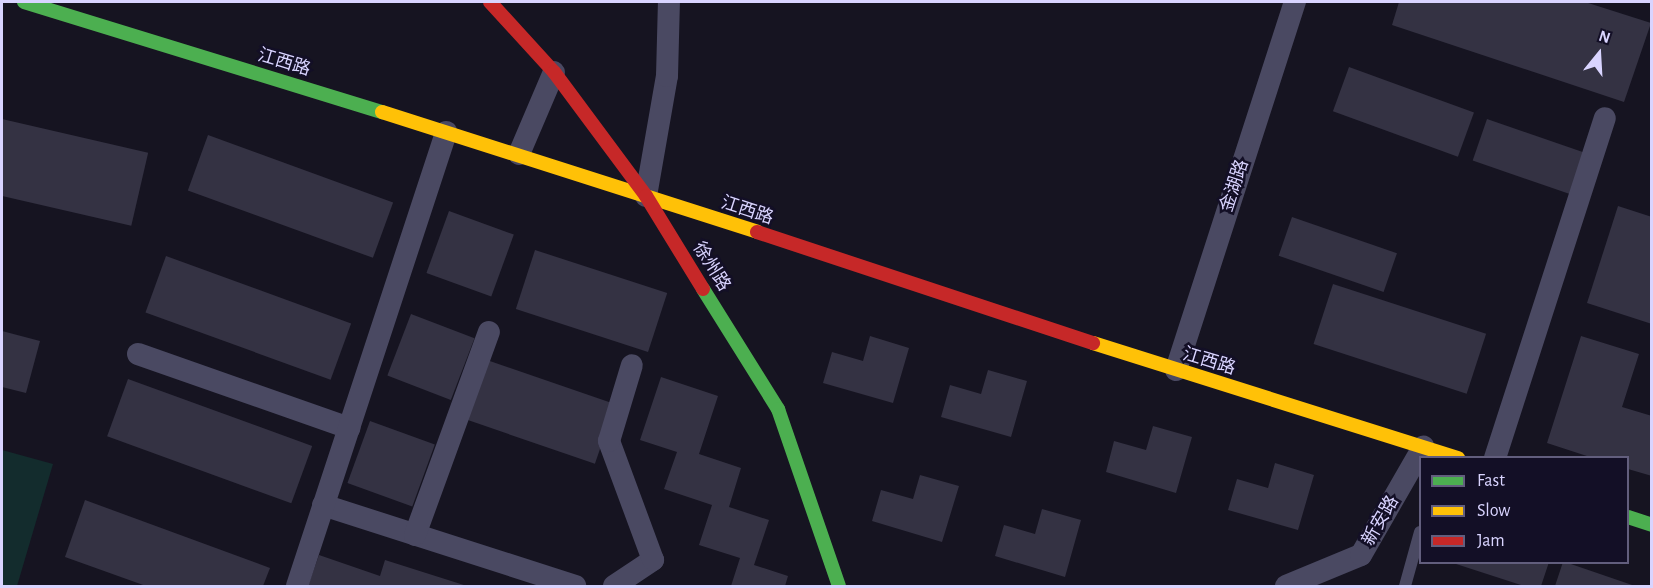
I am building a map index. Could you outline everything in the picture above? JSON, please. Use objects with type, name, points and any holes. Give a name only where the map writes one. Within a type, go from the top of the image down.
[{"type":"main road","name":"江西路","points":[[24,2],[519,154],[1176,370],[1451,456]]},
{"type":"main road","name":"徐州路","points":[[490,2],[554,72],[646,196],[778,409],[839,586]]},
{"type":"main road","points":[[1629,517],[1652,525]]},
{"type":"street","points":[[646,196],[667,76],[669,2]]},
{"type":"street","name":"金湖路","points":[[1176,370],[1295,2]]},
{"type":"street","points":[[519,154],[554,72]]},
{"type":"street","points":[[1496,456],[1605,118]]},
{"type":"street","points":[[297,586],[446,132]]},
{"type":"street","points":[[415,535],[489,332]]},
{"type":"street","points":[[138,354],[349,428]]},
{"type":"street","points":[[614,586],[653,560],[609,441],[632,365]]},
{"type":"street","name":"新安路","points":[[1286,586],[1361,555],[1419,475]]},
{"type":"street","points":[[324,505],[575,586]]},
{"type":"lane","points":[[1405,586],[1419,536]]},
{"type":"green space","points":[[2,450],[53,464],[17,586],[2,586]]},
{"type":"building","points":[[1399,2],[1585,2],[1651,23],[1624,102],[1392,25]]},
{"type":"building","points":[[1349,67],[1474,112],[1458,157],[1333,111]]},
{"type":"building","points":[[2,119],[148,153],[131,226],[2,196]]},
{"type":"building","points":[[1487,119],[1586,153],[1572,195],[1473,161]]},
{"type":"building","points":[[208,135],[393,202],[373,258],[188,190]]},
{"type":"building","points":[[1618,206],[1652,217],[1652,324],[1587,303]]},
{"type":"building","points":[[449,211],[514,235],[491,297],[426,273]]},
{"type":"building","points":[[1292,217],[1397,253],[1384,292],[1279,256]]},
{"type":"building","points":[[535,250],[667,293],[648,352],[516,309]]},
{"type":"building","points":[[166,256],[351,323],[331,380],[145,312]]},
{"type":"building","points":[[1333,284],[1486,334],[1467,394],[1314,344]]},
{"type":"building","points":[[411,314],[474,338],[451,400],[387,376]]},
{"type":"building","points":[[2,331],[40,341],[26,393],[2,387]]},
{"type":"building","points":[[870,336],[909,348],[893,403],[823,383],[832,352],[863,361]]},
{"type":"building","points":[[1581,336],[1639,354],[1622,407],[1652,416],[1652,476],[1629,469],[1629,456],[1587,456],[1547,443]]},
{"type":"building","points":[[484,359],[615,404],[595,464],[463,419]]},
{"type":"building","points":[[988,370],[1027,381],[1011,437],[941,417],[950,385],[981,394]]},
{"type":"building","points":[[661,377],[718,396],[699,454],[741,468],[729,507],[769,520],[754,565],[788,576],[785,586],[731,586],[740,558],[699,545],[712,505],[664,489],[677,452],[640,440]]},
{"type":"building","points":[[128,379],[312,446],[291,503],[107,436]]},
{"type":"building","points":[[370,421],[435,445],[412,507],[347,483]]},
{"type":"building","points":[[1153,426],[1192,437],[1176,493],[1106,472],[1114,441],[1146,450]]},
{"type":"building","points":[[1275,463],[1314,475],[1298,530],[1228,510],[1237,479],[1268,488]]},
{"type":"building","points":[[920,475],[959,486],[942,542],[872,521],[881,490],[913,499]]},
{"type":"building","points":[[85,500],[270,568],[263,586],[146,586],[65,557]]},
{"type":"building","points":[[1042,509],[1081,520],[1065,577],[995,556],[1004,525],[1035,534]]},
{"type":"building","points":[[319,555],[380,576],[385,560],[467,586],[308,586]]},
{"type":"building","points":[[1456,564],[1548,564],[1541,586],[1524,586]]},
{"type":"building","points":[[1562,564],[1571,564],[1635,586],[1555,586]]},
{"type":"traffic: fast","points":[[24,2],[382,112]]},
{"type":"traffic: fast","points":[[703,289],[778,409],[839,586]]},
{"type":"traffic: fast","points":[[1629,517],[1652,525]]},
{"type":"traffic: slow","points":[[382,112],[757,232]]},
{"type":"traffic: slow","points":[[1093,343],[1452,456]]},
{"type":"traffic: jam","points":[[490,2],[554,72],[646,196],[703,289]]},
{"type":"traffic: jam","points":[[757,232],[1093,343]]}]
